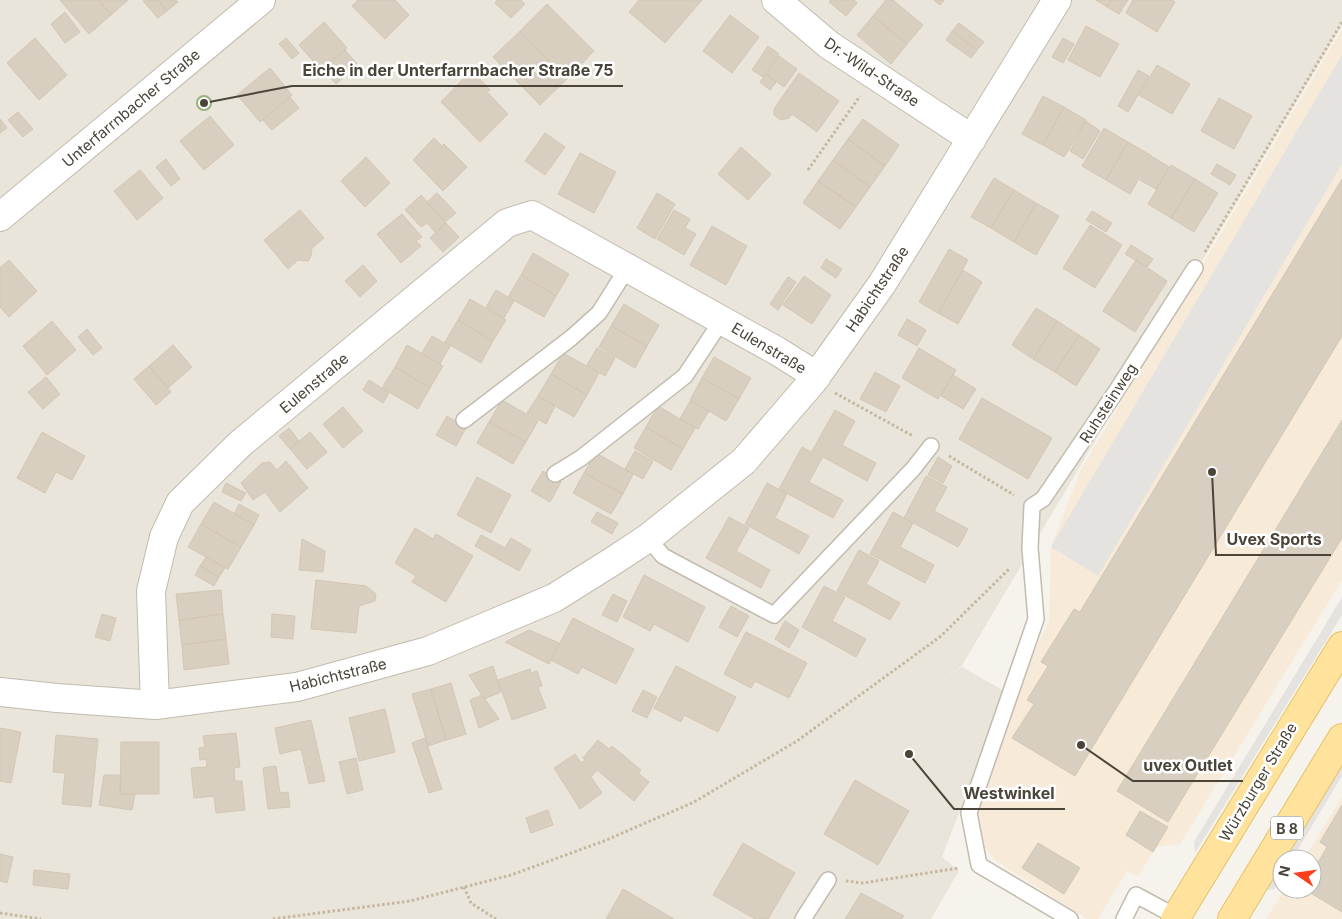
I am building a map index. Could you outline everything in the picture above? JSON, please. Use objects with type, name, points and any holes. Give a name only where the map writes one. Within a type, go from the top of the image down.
[{"type":"main road","name":"Würzburger Straße","points":[[1177,918],[1342,646]]},
{"type":"main road","name":"B 8","points":[[1232,919],[1342,738]]},
{"type":"street","name":"Unterfarrnbacher Straße","points":[[0,216],[261,0]]},
{"type":"street","name":"Dr.-Wild-Straße","points":[[776,0],[829,45],[972,139]]},
{"type":"street","name":"Habichtstraße","points":[[0,692],[155,705],[297,687],[428,651],[554,598],[648,538],[744,461],[817,376],[882,284],[1057,0]]},
{"type":"street","name":"Eulenstraße","points":[[155,705],[150,592],[164,537],[180,503],[241,443],[507,223],[532,215],[722,320],[817,376]]},
{"type":"lane","points":[[464,420],[571,338],[599,313],[628,268]]},
{"type":"lane","name":"Ruhsteinweg","points":[[979,865],[969,813],[1036,619],[1030,548],[1032,506],[1043,499],[1115,393],[1195,268]]},
{"type":"lane","name":"Eulenstraße","points":[[555,474],[581,458],[685,376],[722,320]]},
{"type":"lane","points":[[648,538],[663,556],[774,615],[913,469],[931,446]]},
{"type":"lane","points":[[979,865],[1070,919]]},
{"type":"lane","points":[[803,919],[828,880]]},
{"type":"lane","points":[[1124,919],[1136,895],[1177,918]]},
{"type":"path","points":[[1195,268],[1342,22]]},
{"type":"path","points":[[808,170],[874,74]]},
{"type":"path","points":[[273,919],[410,901],[511,875],[604,841],[694,802],[797,741],[941,636],[1030,548]]},
{"type":"path","points":[[828,880],[862,882],[979,865]]},
{"type":"path","points":[[464,887],[471,903],[496,919]]},
{"type":"path","points":[[0,913],[41,919]]},
{"type":"shaded area","points":[[0,0],[1342,0],[1342,25],[961,667],[934,686],[962,667],[1006,692],[942,857],[959,871],[931,919],[0,919]]},
{"type":"shaded area","points":[[1342,29],[1342,580],[1180,844],[1156,847],[1138,876],[1127,871],[1098,919],[1087,919],[996,861],[979,840],[977,817],[1021,680],[1049,620],[1051,547],[1080,471]]},
{"type":"shaded area","points":[[1342,55],[1342,164],[1098,576],[1051,547]]},
{"type":"shaded area","points":[[1342,597],[1342,615],[1195,853],[1194,842]]},
{"type":"shaded area","points":[[1342,760],[1342,776],[1298,849],[1288,849]]},
{"type":"shaded area","points":[[1342,797],[1342,919],[1266,919],[1279,899],[1322,899],[1322,849],[1310,849]]},
{"type":"shaded area","points":[[1272,876],[1272,889],[1263,891]]},
{"type":"building","points":[[60,0],[98,0],[111,15],[89,34]]},
{"type":"building","points":[[98,0],[128,0],[111,15]]},
{"type":"building","points":[[158,0],[167,11],[158,18],[143,1]]},
{"type":"building","points":[[158,0],[176,0],[178,2],[167,11]]},
{"type":"building","points":[[358,0],[395,0],[409,15],[385,39],[352,6]]},
{"type":"building","points":[[497,0],[521,0],[525,4],[511,18],[495,3]]},
{"type":"building","points":[[639,0],[702,0],[665,43],[629,12]]},
{"type":"building","points":[[831,0],[854,0],[857,3],[846,16],[829,2]]},
{"type":"building","points":[[886,0],[893,0],[923,25],[907,44],[873,16]]},
{"type":"building","points":[[934,0],[944,0],[940,5]]},
{"type":"building","points":[[1096,0],[1111,0],[1107,7]]},
{"type":"building","points":[[1111,0],[1128,0],[1119,14],[1107,7]]},
{"type":"building","points":[[1133,0],[1172,0],[1175,2],[1157,32],[1126,13]]},
{"type":"building","points":[[547,4],[594,51],[567,79],[520,31]]},
{"type":"building","points":[[65,12],[80,32],[65,43],[51,24]]},
{"type":"building","points":[[730,15],[759,37],[732,73],[703,51]]},
{"type":"building","points":[[873,16],[907,44],[891,64],[857,35]]},
{"type":"building","points":[[324,22],[347,48],[321,70],[299,45]]},
{"type":"building","points":[[959,23],[984,42],[977,50],[952,31]]},
{"type":"building","points":[[1086,26],[1119,44],[1100,77],[1068,60]]},
{"type":"building","points":[[520,31],[567,79],[540,105],[493,57]]},
{"type":"building","points":[[952,31],[977,50],[971,58],[946,40]]},
{"type":"building","points":[[35,38],[67,75],[39,100],[7,63]]},
{"type":"building","points":[[286,38],[299,53],[292,59],[279,44]]},
{"type":"building","points":[[1063,38],[1074,44],[1063,63],[1052,57]]},
{"type":"building","points":[[768,46],[779,54],[763,77],[752,70]]},
{"type":"building","points":[[345,50],[358,65],[336,84],[323,69]]},
{"type":"building","points":[[779,56],[797,69],[784,87],[766,74]]},
{"type":"building","points":[[1157,65],[1190,84],[1172,114],[1139,95]]},
{"type":"building","points":[[270,68],[292,95],[260,122],[237,95]]},
{"type":"building","points":[[1138,70],[1149,76],[1128,112],[1118,106]]},
{"type":"building","points":[[469,73],[476,80],[478,77],[490,90],[487,92],[508,114],[480,142],[441,102]]},
{"type":"building","points":[[799,73],[839,101],[817,132],[792,114],[789,118],[781,120],[774,115],[774,109]]},
{"type":"building","points":[[766,74],[776,82],[770,90],[760,82]]},
{"type":"building","points":[[1043,96],[1064,107],[1043,145],[1022,134]]},
{"type":"building","points":[[290,97],[299,108],[272,130],[263,120]]},
{"type":"building","points":[[1219,98],[1252,116],[1234,149],[1201,131]]},
{"type":"building","points":[[1064,107],[1086,120],[1064,157],[1043,145]]},
{"type":"building","points":[[18,112],[33,129],[23,137],[8,120]]},
{"type":"building","points":[[210,116],[234,145],[204,170],[180,141]]},
{"type":"building","points":[[0,119],[7,128],[0,133]]},
{"type":"building","points":[[863,119],[899,145],[885,166],[848,139]]},
{"type":"building","points":[[1086,121],[1100,131],[1083,159],[1070,151]]},
{"type":"building","points":[[1104,128],[1128,142],[1106,180],[1082,166]]},
{"type":"building","points":[[545,133],[565,147],[545,175],[525,161]]},
{"type":"building","points":[[434,138],[442,146],[444,144],[467,167],[443,191],[413,160]]},
{"type":"building","points":[[848,139],[885,166],[870,187],[833,160]]},
{"type":"building","points":[[1128,142],[1152,156],[1130,194],[1106,180]]},
{"type":"building","points":[[741,147],[771,174],[748,200],[718,174]]},
{"type":"building","points":[[580,153],[616,172],[594,213],[558,194]]},
{"type":"building","points":[[366,157],[390,183],[365,207],[341,181]]},
{"type":"building","points":[[1153,157],[1169,167],[1156,189],[1140,180]]},
{"type":"building","points":[[166,159],[180,179],[171,186],[156,167]]},
{"type":"building","points":[[833,160],[870,187],[856,207],[818,181]]},
{"type":"building","points":[[1217,164],[1236,175],[1230,185],[1211,174]]},
{"type":"building","points":[[1171,165],[1195,179],[1171,218],[1148,204]]},
{"type":"building","points":[[140,170],[163,198],[137,220],[114,191]]},
{"type":"building","points":[[994,178],[1014,190],[991,228],[971,217]]},
{"type":"building","points":[[1195,179],[1218,193],[1194,232],[1171,218]]},
{"type":"building","points":[[1342,179],[1342,336],[1075,776],[1012,738],[1034,704],[1027,700],[1048,666],[1041,662],[1074,609],[1080,612]]},
{"type":"building","points":[[818,181],[856,207],[840,229],[803,203]]},
{"type":"building","points":[[1014,190],[1036,203],[1014,242],[991,228]]},
{"type":"building","points":[[437,193],[456,213],[445,222],[427,202]]},
{"type":"building","points":[[657,193],[675,204],[655,239],[637,228]]},
{"type":"building","points":[[421,195],[446,223],[435,232],[427,223],[421,227],[405,210]]},
{"type":"building","points":[[1036,203],[1059,216],[1036,255],[1014,242]]},
{"type":"building","points":[[300,210],[324,238],[312,248],[308,261],[298,260],[288,269],[264,240]]},
{"type":"building","points":[[674,210],[690,219],[685,228],[696,234],[684,255],[657,239]]},
{"type":"building","points":[[1092,211],[1112,223],[1106,232],[1086,220]]},
{"type":"building","points":[[402,214],[422,237],[416,241],[421,246],[401,263],[377,234]]},
{"type":"building","points":[[446,223],[459,237],[443,252],[430,238]]},
{"type":"building","points":[[1090,225],[1122,245],[1095,288],[1063,268]]},
{"type":"building","points":[[712,226],[747,246],[726,285],[690,265]]},
{"type":"building","points":[[1131,245],[1153,259],[1147,267],[1125,254]]},
{"type":"building","points":[[949,249],[968,260],[938,313],[919,302]]},
{"type":"building","points":[[533,253],[569,274],[556,296],[521,275]]},
{"type":"building","points":[[826,259],[842,269],[836,278],[821,268]]},
{"type":"building","points":[[9,260],[37,291],[9,317],[0,307],[0,268]]},
{"type":"building","points":[[1136,260],[1167,281],[1135,332],[1103,311]]},
{"type":"building","points":[[363,265],[377,281],[360,297],[345,281]]},
{"type":"building","points":[[963,270],[982,282],[958,324],[938,313]]},
{"type":"building","points":[[521,275],[556,296],[544,317],[508,297]]},
{"type":"building","points":[[804,276],[831,295],[812,324],[783,305]]},
{"type":"building","points":[[788,277],[796,282],[778,310],[770,304]]},
{"type":"building","points":[[496,290],[514,301],[504,318],[486,307]]},
{"type":"building","points":[[470,299],[506,320],[493,341],[458,320]]},
{"type":"building","points":[[624,304],[659,325],[647,346],[611,326]]},
{"type":"building","points":[[1036,308],[1057,321],[1033,359],[1012,345]]},
{"type":"building","points":[[907,319],[926,330],[917,346],[898,335]]},
{"type":"building","points":[[458,320],[493,341],[481,363],[445,342]]},
{"type":"building","points":[[52,321],[76,350],[47,375],[23,346]]},
{"type":"building","points":[[1057,321],[1079,335],[1055,372],[1033,359]]},
{"type":"building","points":[[611,326],[647,346],[635,368],[599,347]]},
{"type":"building","points":[[87,329],[102,348],[93,355],[78,337]]},
{"type":"building","points":[[1079,335],[1100,349],[1076,386],[1055,372]]},
{"type":"building","points":[[432,336],[450,346],[440,364],[422,353]]},
{"type":"building","points":[[173,345],[192,367],[168,388],[149,366]]},
{"type":"building","points":[[407,345],[443,366],[430,388],[395,367]]},
{"type":"building","points":[[597,348],[615,358],[605,376],[587,365]]},
{"type":"building","points":[[919,348],[956,370],[938,399],[902,378]]},
{"type":"building","points":[[563,353],[599,373],[587,395],[551,374]]},
{"type":"building","points":[[714,357],[751,378],[739,399],[702,378]]},
{"type":"building","points":[[149,366],[171,392],[156,405],[134,379]]},
{"type":"building","points":[[395,367],[430,388],[418,409],[382,388]]},
{"type":"building","points":[[875,372],[900,386],[886,412],[860,399]]},
{"type":"building","points":[[551,374],[587,395],[574,417],[538,396]]},
{"type":"building","points":[[953,375],[976,389],[963,409],[941,396]]},
{"type":"building","points":[[46,377],[60,394],[43,409],[28,392]]},
{"type":"building","points":[[702,378],[739,399],[726,421],[690,400]]},
{"type":"building","points":[[369,380],[389,393],[383,403],[363,390]]},
{"type":"building","points":[[538,396],[555,406],[546,424],[527,413]]},
{"type":"building","points":[[982,398],[1052,438],[1028,479],[959,439]]},
{"type":"building","points":[[502,400],[538,421],[526,442],[489,422]]},
{"type":"building","points":[[690,401],[709,411],[698,429],[680,419]]},
{"type":"building","points":[[658,406],[695,428],[683,449],[646,427]]},
{"type":"building","points":[[343,407],[363,431],[343,448],[323,424]]},
{"type":"building","points":[[835,410],[855,421],[842,445],[876,463],[867,481],[812,451]]},
{"type":"building","points":[[447,416],[466,428],[456,446],[436,435]]},
{"type":"building","points":[[1342,420],[1342,538],[1168,822],[1117,791]]},
{"type":"building","points":[[489,422],[526,442],[513,464],[477,443]]},
{"type":"building","points":[[646,427],[683,449],[671,470],[634,448]]},
{"type":"building","points":[[289,428],[299,441],[290,449],[279,436]]},
{"type":"building","points":[[42,432],[85,456],[72,480],[56,472],[45,493],[17,478]]},
{"type":"building","points":[[310,432],[327,452],[307,469],[290,449]]},
{"type":"building","points":[[802,447],[822,458],[809,482],[843,500],[833,518],[779,489]]},
{"type":"building","points":[[635,451],[653,461],[643,479],[625,469]]},
{"type":"building","points":[[596,453],[633,474],[623,494],[584,473]]},
{"type":"building","points":[[938,457],[952,466],[943,483],[928,475]]},
{"type":"building","points":[[286,461],[308,488],[280,512],[265,492],[253,500],[241,483],[262,463],[270,462],[277,470]]},
{"type":"building","points":[[543,471],[561,482],[550,502],[531,491]]},
{"type":"building","points":[[584,473],[623,494],[611,514],[573,493]]},
{"type":"building","points":[[926,476],[947,487],[934,511],[968,529],[958,547],[904,518]]},
{"type":"building","points":[[477,477],[511,495],[491,533],[457,515]]},
{"type":"building","points":[[226,483],[246,493],[241,501],[222,492]]},
{"type":"building","points":[[767,483],[787,494],[775,518],[809,536],[799,554],[745,524]]},
{"type":"building","points":[[214,502],[254,525],[241,547],[201,524]]},
{"type":"building","points":[[239,504],[259,515],[254,525],[234,514]]},
{"type":"building","points":[[597,512],[618,523],[612,534],[591,522]]},
{"type":"building","points":[[893,512],[913,523],[900,547],[934,565],[925,583],[870,554]]},
{"type":"building","points":[[729,517],[749,528],[736,551],[770,570],[761,588],[706,558]]},
{"type":"building","points":[[201,524],[241,547],[228,569],[188,547]]},
{"type":"building","points":[[415,528],[433,539],[436,534],[473,556],[446,602],[412,582],[416,576],[395,563]]},
{"type":"building","points":[[481,535],[505,548],[511,538],[531,550],[519,571],[475,546]]},
{"type":"building","points":[[302,539],[325,551],[323,572],[299,570]]},
{"type":"building","points":[[859,550],[879,561],[866,584],[900,603],[890,620],[837,591]]},
{"type":"building","points":[[206,557],[225,568],[219,577],[200,566]]},
{"type":"building","points":[[200,566],[219,577],[214,586],[195,575]]},
{"type":"building","points":[[644,575],[705,607],[688,642],[654,624],[650,631],[623,617]]},
{"type":"building","points":[[316,580],[366,586],[376,594],[375,601],[359,606],[356,633],[311,629]]},
{"type":"building","points":[[824,586],[845,597],[832,621],[866,639],[856,657],[802,627]]},
{"type":"building","points":[[221,590],[223,614],[179,620],[176,594]]},
{"type":"building","points":[[613,594],[627,601],[617,622],[602,615]]},
{"type":"building","points":[[731,606],[749,616],[737,637],[719,627]]},
{"type":"building","points":[[102,614],[116,618],[110,641],[95,637]]},
{"type":"building","points":[[223,614],[226,639],[182,645],[179,620]]},
{"type":"building","points":[[272,614],[295,616],[293,639],[271,637]]},
{"type":"building","points":[[573,618],[634,649],[616,684],[582,667],[578,674],[551,660]]},
{"type":"building","points":[[785,621],[799,630],[789,648],[775,639]]},
{"type":"building","points":[[529,630],[559,643],[549,664],[505,642]]},
{"type":"building","points":[[746,632],[807,663],[789,698],[755,681],[751,688],[724,674]]},
{"type":"building","points":[[226,639],[229,664],[184,670],[182,645]]},
{"type":"building","points":[[493,666],[501,692],[484,699],[469,675]]},
{"type":"building","points":[[676,666],[736,697],[718,732],[684,715],[681,722],[654,708]]},
{"type":"building","points":[[530,669],[531,673],[537,671],[542,686],[538,687],[546,708],[512,720],[498,680]]},
{"type":"building","points":[[451,683],[466,734],[446,740],[431,689]]},
{"type":"building","points":[[431,689],[446,740],[428,746],[412,694]]},
{"type":"building","points":[[643,690],[657,697],[647,718],[632,711]]},
{"type":"building","points":[[482,695],[499,719],[479,728],[470,700]]},
{"type":"building","points":[[385,709],[395,752],[359,761],[349,718]]},
{"type":"building","points":[[311,720],[325,781],[309,784],[301,749],[280,754],[275,728]]},
{"type":"building","points":[[0,728],[21,732],[11,783],[0,781]]},
{"type":"building","points":[[236,733],[240,767],[234,768],[235,781],[242,781],[245,810],[216,813],[214,796],[194,798],[191,768],[207,767],[206,759],[200,760],[199,748],[205,747],[203,736]]},
{"type":"building","points":[[56,735],[98,739],[91,807],[62,804],[65,773],[53,772]]},
{"type":"building","points":[[425,738],[442,789],[429,793],[412,743]]},
{"type":"building","points":[[598,740],[609,749],[612,746],[641,770],[638,773],[649,782],[634,801],[597,770],[591,777],[602,793],[580,809],[554,768],[575,754],[581,763]]},
{"type":"building","points":[[121,742],[159,742],[159,794],[120,794]]},
{"type":"building","points":[[356,758],[363,790],[347,794],[339,762]]},
{"type":"building","points":[[276,766],[280,793],[288,792],[290,807],[268,809],[263,768]]},
{"type":"building","points":[[104,775],[121,775],[120,794],[135,794],[132,810],[99,805]]},
{"type":"building","points":[[855,780],[909,811],[878,865],[824,834]]},
{"type":"building","points":[[1342,805],[1342,912],[1321,899],[1322,856],[1327,847],[1320,842]]},
{"type":"building","points":[[548,810],[553,825],[531,833],[526,818]]},
{"type":"building","points":[[1140,811],[1168,827],[1153,852],[1126,835]]},
{"type":"building","points":[[743,843],[795,873],[768,919],[755,919],[713,895]]},
{"type":"building","points":[[1038,843],[1080,868],[1064,894],[1022,868]]},
{"type":"building","points":[[0,854],[13,857],[7,883],[0,881]]},
{"type":"building","points":[[34,870],[70,874],[68,889],[33,885]]},
{"type":"building","points":[[623,889],[674,919],[606,919]]},
{"type":"building","points":[[861,893],[904,916],[902,919],[845,919]]},
{"type":"place","name":"Eiche in der Unterfarrnbacher Straße 75","points":[[204,103]]},
{"type":"place","name":"Uvex Sports","points":[[1212,472]]},
{"type":"place","name":"uvex Outlet","points":[[1081,745]]},
{"type":"place","name":"Westwinkel","points":[[909,754]]}]
